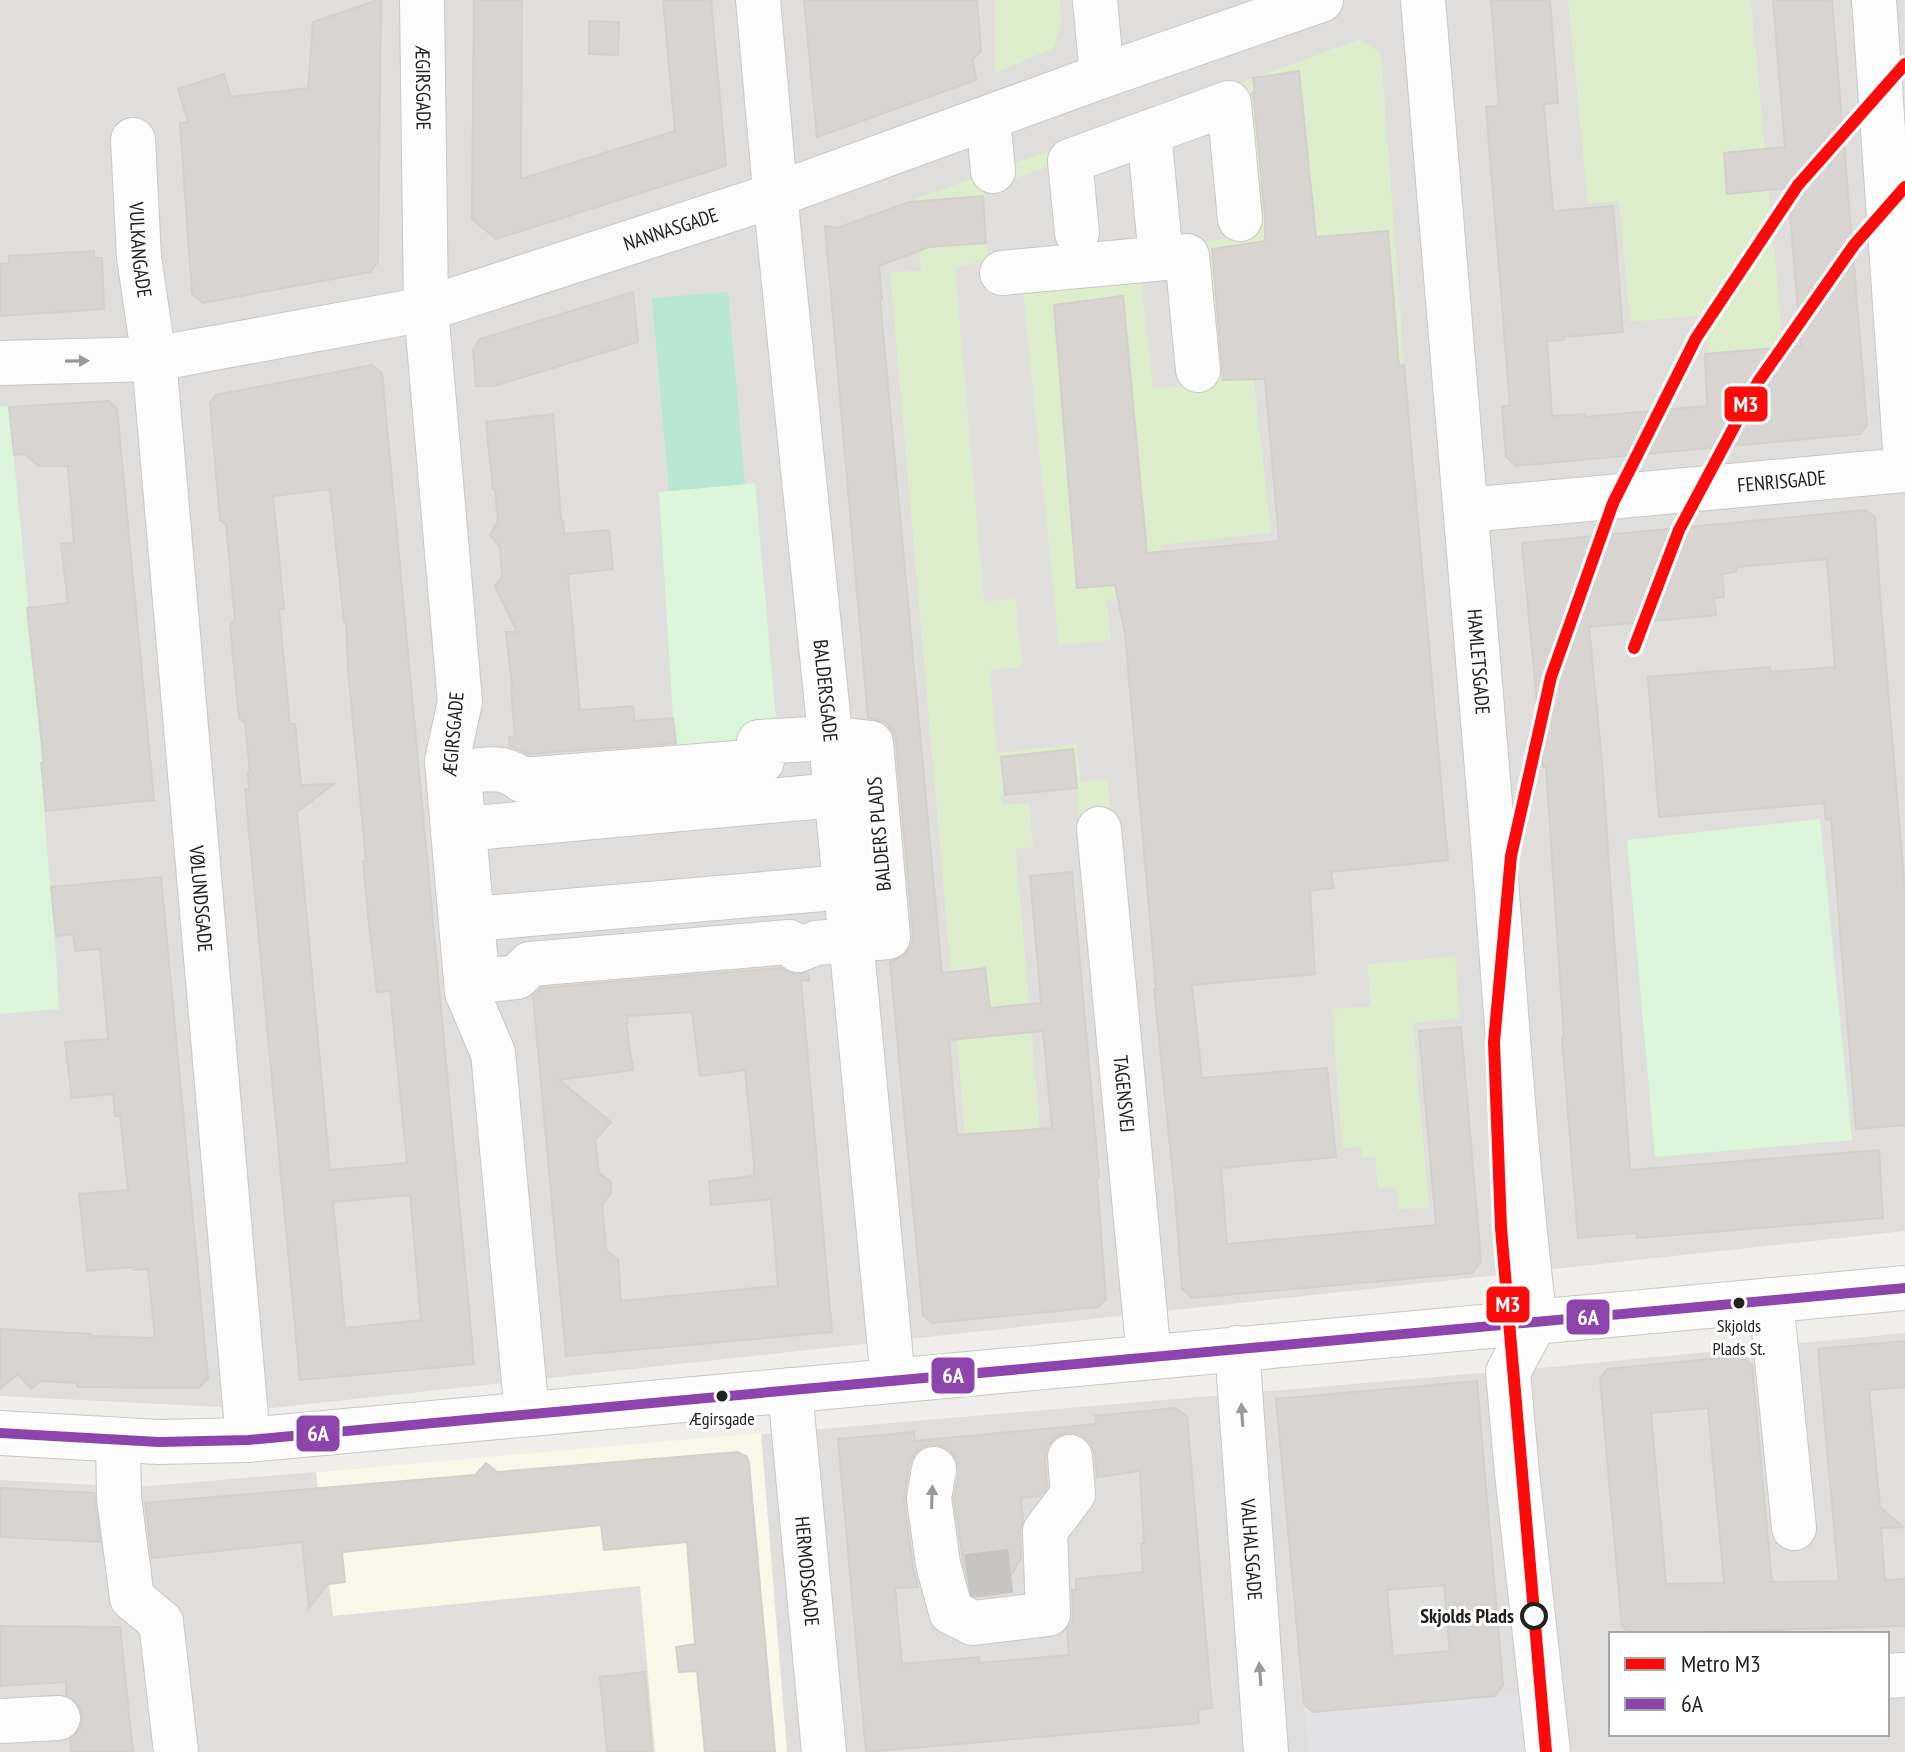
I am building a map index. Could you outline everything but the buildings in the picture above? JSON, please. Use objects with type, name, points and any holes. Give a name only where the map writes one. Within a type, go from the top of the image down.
[{"type":"street","name":"ÆGIRSGADE","points":[[422,0],[426,309],[460,702],[447,761],[458,830]]},
{"type":"street","name":"BALDERSGADE","points":[[758,0],[893,1380]]},
{"type":"street","points":[[1095,0],[1102,76]]},
{"type":"street","name":"NANNASGADE","points":[[0,363],[154,359],[426,309],[775,195],[1321,0]]},
{"type":"street","name":"HAMLETSGADE","points":[[1423,0],[1507,1020],[1535,1322]]},
{"type":"street","points":[[1874,0],[1905,448]]},
{"type":"street","points":[[1077,233],[1070,161],[1229,103],[1240,219]]},
{"type":"street","points":[[988,118],[993,171]]},
{"type":"street","points":[[1149,132],[1161,258]]},
{"type":"street","name":"VULKANGADE","points":[[133,140],[139,257],[154,359]]},
{"type":"street","points":[[1002,273],[1187,256],[1198,370]]},
{"type":"street","name":"VØLUNDSGADE","points":[[154,359],[248,1440]]},
{"type":"street","name":"FENRISGADE","points":[[1467,510],[1905,470]]},
{"type":"street","name":"BALDERS PLADS","points":[[829,738],[871,743],[888,937],[816,943],[798,950],[789,942],[530,964],[517,977],[480,981],[466,920],[458,830],[459,776],[462,772],[499,769],[512,772],[522,780],[762,761],[759,742],[829,738]]},
{"type":"street","name":"BALDERS PLADS","points":[[458,830],[835,795]]},
{"type":"street","name":"TAGENSVEJ","points":[[1099,829],[1149,1357]]},
{"type":"street","name":"BALDERS PLADS","points":[[466,920],[846,887]]},
{"type":"street","points":[[466,920],[467,992],[493,1053],[527,1414]]},
{"type":"street","points":[[0,1433],[118,1440],[248,1440],[1905,1288]]},
{"type":"street","points":[[1771,1300],[1794,1528]]},
{"type":"street","points":[[1535,1322],[1508,1372],[1548,1752]]},
{"type":"street","name":"VALHALSGADE","points":[[1237,1348],[1266,1752]]},
{"type":"street","name":"HERMODSGADE","points":[[790,1390],[824,1752]]},
{"type":"street","points":[[118,1440],[119,1498],[132,1598],[161,1622],[176,1752]]},
{"type":"street","points":[[934,1469],[929,1498],[953,1570],[951,1612],[973,1623],[1048,1614],[1033,1570],[1045,1531],[1073,1494],[1070,1457]]},
{"type":"street","points":[[0,1721],[58,1718]]},
{"type":"shaded area","points":[[0,0],[1905,0],[1905,1231],[263,1409],[0,1396]]},
{"type":"shaded area","points":[[162,35],[184,116],[17,164],[0,102],[0,81]]},
{"type":"shaded area","points":[[1239,92],[1255,236],[1197,242],[1212,382],[1153,389],[1141,278],[1023,291],[1059,645],[1111,640],[1126,777],[1081,782],[1077,744],[997,753],[990,670],[1022,667],[1016,599],[984,601],[955,267],[989,260],[984,191]]},
{"type":"shaded area","points":[[1442,880],[1448,957],[1367,964],[1361,886]]},
{"type":"shaded area","points":[[1905,1333],[1905,1752],[0,1752],[0,1480],[137,1487],[1541,1368]]},
{"type":"shaded area","points":[[761,1433],[787,1752],[655,1752],[640,1586],[333,1616],[316,1472]]},
{"type":"shaded area","points":[[218,1576],[226,1617],[168,1627],[141,1583]]},
{"type":"shaded area","points":[[507,1603],[518,1719],[530,1718],[533,1752],[138,1752],[127,1641]]},
{"type":"shaded area","points":[[1531,1693],[1536,1752],[1309,1752],[1304,1704],[1314,1712]]},
{"type":"green space","points":[[995,0],[1060,0],[1061,24],[1054,48],[995,73]]},
{"type":"green space","points":[[1568,0],[1751,0],[1784,355],[1709,362],[1704,315],[1630,322],[1619,201],[1588,204]]},
{"type":"green space","points":[[1359,40],[1381,52],[1404,362],[1240,379],[1254,379],[1271,533],[1160,545],[1165,593],[1107,600],[1111,640],[1093,643],[1163,1309],[1123,1313],[1076,788],[1001,796],[1002,805],[1029,803],[1033,847],[1016,849],[1043,1165],[975,1249],[890,273],[921,270],[913,200]]},
{"type":"green space","points":[[728,292],[745,484],[669,491],[652,298]]},
{"type":"green space","points":[[0,406],[9,407],[40,727],[59,1009],[0,1014]]},
{"type":"green space","points":[[755,483],[778,741],[678,766],[659,492]]},
{"type":"green space","points":[[1820,819],[1852,1140],[1655,1157],[1627,840]]},
{"type":"green space","points":[[1455,956],[1460,1018],[1413,1023],[1429,1207],[1398,1210],[1396,1187],[1378,1188],[1375,1157],[1362,1158],[1361,1147],[1342,1148],[1332,1009],[1371,1006],[1367,964]]},
{"type":"tunnel","points":[[967,1576],[1019,1570]]},
{"type":"metro line","name":"M3","points":[[1546,1752],[1501,1228],[1494,1042],[1511,856],[1551,677],[1613,503],[1696,338],[1798,185],[1905,64]]},
{"type":"metro line","name":"M3","points":[[1634,648],[1679,530],[1758,382],[1854,245],[1905,187]]},
{"type":"transit line","name":"6A","points":[[0,1433],[159,1442],[248,1440],[1905,1288]]},
{"type":"place","name":"Skjolds Plads St.","points":[[1739,1303]]},
{"type":"place","name":"Ægirsgade","points":[[722,1396]]},
{"type":"place","name":"Skjolds Plads","points":[[1534,1616]]}]
